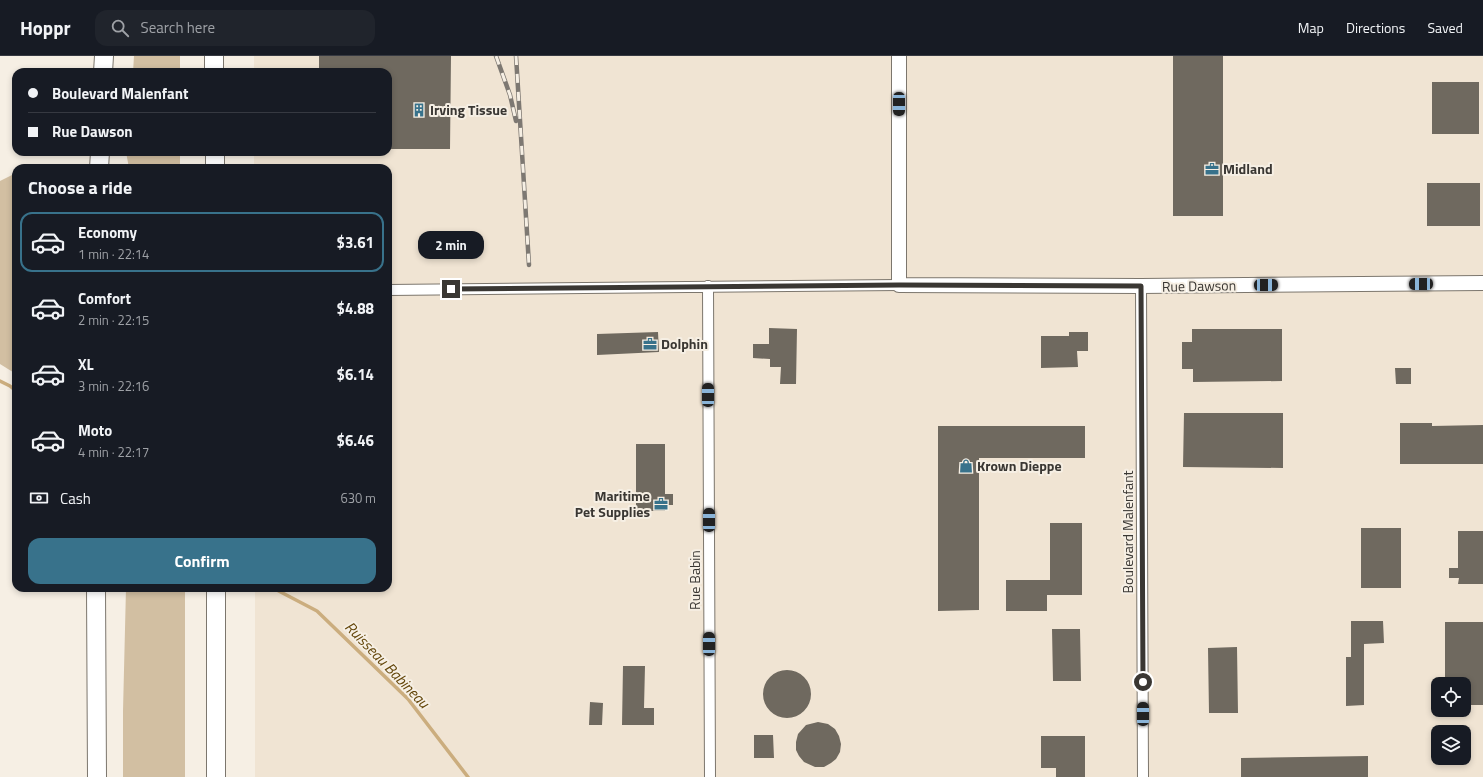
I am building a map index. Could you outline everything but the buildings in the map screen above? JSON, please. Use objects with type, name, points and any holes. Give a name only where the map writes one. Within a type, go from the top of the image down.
[{"type":"highway","points":[[103,68],[104,56]]},
{"type":"highway","points":[[214,56],[214,68]]},
{"type":"highway","points":[[96,592],[97,777]]},
{"type":"highway","points":[[216,592],[216,777]]},
{"type":"street","points":[[899,56],[899,285]]},
{"type":"street","name":"Rue Dawson","points":[[392,290],[708,286],[1141,286],[1483,283]]},
{"type":"street","name":"Rue Babin","points":[[708,286],[710,777]]},
{"type":"street","name":"Boulevard Malenfant","points":[[1141,286],[1143,777]]},
{"type":"shaded area","points":[[134,56],[180,56],[180,68],[133,68]]},
{"type":"shaded area","points":[[254,56],[1483,56],[1483,777],[255,777],[255,592],[392,592],[392,164],[254,164],[254,156],[392,156],[392,68],[254,68]]},
{"type":"shaded area","points":[[127,156],[180,156],[180,164],[128,164]]},
{"type":"shaded area","points":[[12,175],[12,372],[0,364],[0,181]]},
{"type":"shaded area","points":[[126,592],[185,592],[185,777],[123,777]]},
{"type":"waterway","name":"Ruisseau Babineau","points":[[0,381],[12,388]]},
{"type":"waterway","name":"Ruisseau Babineau","points":[[281,592],[317,611],[408,699],[468,777]]},
{"type":"railway","points":[[496,56],[510,95],[516,121]]},
{"type":"railway","points":[[516,56],[529,265]]},
{"type":"place","name":"Irving Tissue","points":[[419,110]]},
{"type":"place","name":"Midland","points":[[1212,169]]},
{"type":"place","name":"Dolphin","points":[[650,344]]},
{"type":"place","name":"Krown Dieppe","points":[[966,466]]},
{"type":"place","name":"Maritime Pet Supplies","points":[[661,504]]},
{"type":"route","points":[[451,289],[894,285],[1141,286],[1143,682]]}]
